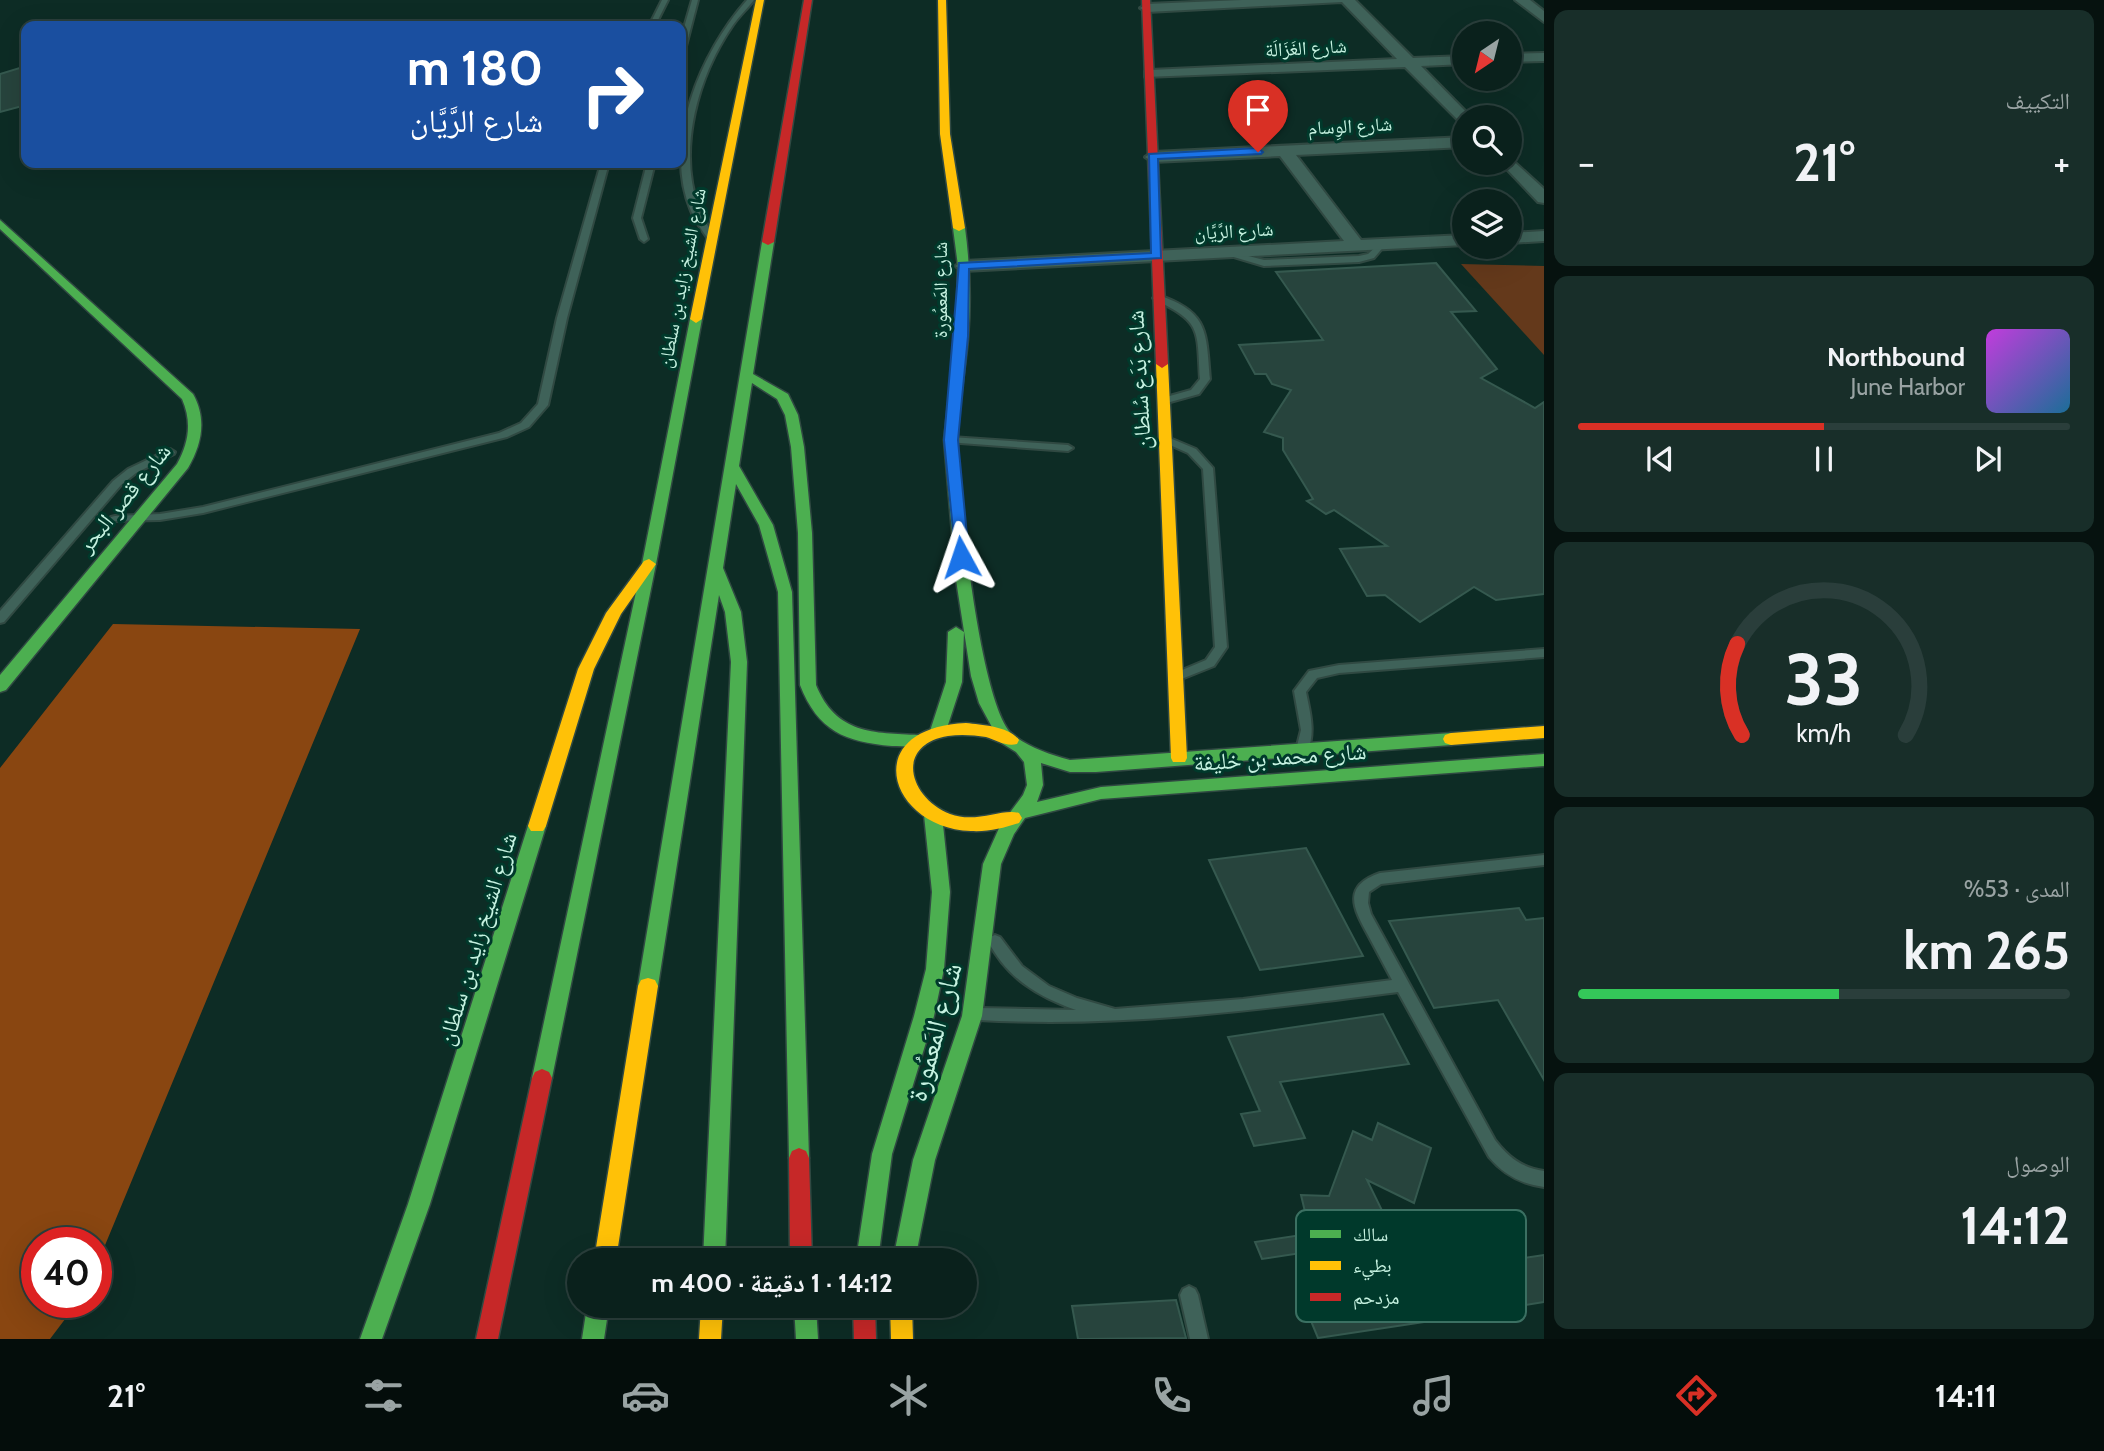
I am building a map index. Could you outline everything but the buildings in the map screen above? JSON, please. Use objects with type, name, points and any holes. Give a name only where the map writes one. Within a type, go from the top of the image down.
[{"type":"main road","name":"شارع الشيخ زايد بن سلطان","points":[[487,1339],[649,564],[711,237],[760,0]]},
{"type":"main road","points":[[607,1248],[714,565],[808,0]]},
{"type":"main road","name":"شارع المَعمُورة","points":[[942,0],[945,134],[964,266],[962,336],[951,440],[964,580],[982,689],[1006,738]]},
{"type":"main road","name":"شارع بَدَع سُلطان","points":[[1146,4],[1179,758]]},
{"type":"main road","points":[[804,30],[822,22]]},
{"type":"main road","name":"شارع قصر البحر","points":[[0,223],[180,389],[193,406],[198,428],[191,452],[0,686]]},
{"type":"main road","points":[[0,245],[60,302]]},
{"type":"main road","points":[[746,375],[783,397],[795,418],[804,516],[808,685],[813,706],[827,722],[845,732],[885,739],[919,741]]},
{"type":"main road","name":"شارع قصر البحر","points":[[145,483],[172,447]]},
{"type":"main road","points":[[731,464],[765,520],[781,566],[785,592],[801,1248]]},
{"type":"main road","name":"شارع قصر البحر","points":[[110,524],[130,501]]},
{"type":"main road","name":"شارع الشيخ زايد بن سلطان","points":[[371,1339],[419,1203],[586,669],[614,613],[649,564]]},
{"type":"main road","points":[[714,565],[724,582],[736,619],[739,662],[715,1248]]},
{"type":"main road","name":"شارع المَعمُورة","points":[[938,731],[954,682],[956,625],[964,580]]},
{"type":"main road","points":[[979,728],[1006,738],[1026,753],[1037,774],[1035,794],[1017,815],[988,826],[969,825],[933,815],[908,792],[904,778],[909,752],[919,741],[938,731],[979,728]]},
{"type":"main road","name":"شارع محمد بن خليفة","points":[[1026,753],[1070,766],[1302,752],[1544,732]]},
{"type":"main road","name":"شارع محمد بن خليفة","points":[[1017,815],[1101,793],[1544,760]]},
{"type":"main road","name":"شارع المَعمُورة","points":[[868,1248],[885,1143],[927,1008],[940,937],[941,869],[933,815]]},
{"type":"main road","name":"شارع المَعمُورة","points":[[906,1248],[918,1180],[973,1013],[992,865],[1017,815]]},
{"type":"main road","points":[[593,1339],[596,1318]]},
{"type":"main road","points":[[710,1339],[711,1318]]},
{"type":"main road","points":[[805,1318],[807,1339]]},
{"type":"main road","points":[[864,1318],[865,1339]]},
{"type":"main road","points":[[901,1318],[902,1339]]},
{"type":"street","points":[[1146,4],[1337,0]]},
{"type":"street","points":[[1347,0],[1452,106]]},
{"type":"street","points":[[1522,0],[1544,18]]},
{"type":"street","points":[[1522,58],[1544,57]]},
{"type":"street","name":"شارع الغَزَالَة","points":[[1150,75],[1452,60]]},
{"type":"street","name":"شارع الوِسام","points":[[1153,156],[1452,143]]},
{"type":"street","points":[[1284,150],[1356,245]]},
{"type":"street","points":[[1521,175],[1544,198]]},
{"type":"street","points":[[1522,237],[1544,236]]},
{"type":"street","name":"شارع الرَّيَّان","points":[[964,266],[1452,241]]},
{"type":"lane","points":[[654,21],[665,0]]},
{"type":"lane","points":[[686,32],[695,0]]},
{"type":"lane","points":[[711,237],[698,221],[689,202],[689,122],[703,73],[727,27],[751,0]]},
{"type":"lane","points":[[110,524],[203,510],[503,435],[525,425],[543,405],[565,305],[603,168]]},
{"type":"lane","points":[[645,239],[637,218],[651,168]]},
{"type":"lane","points":[[1221,253],[1264,263],[1359,260],[1371,256],[1381,245]]},
{"type":"lane","points":[[1158,298],[1189,312],[1199,323],[1205,379],[1195,392],[1163,401]]},
{"type":"lane","points":[[1165,439],[1192,451],[1208,468],[1221,648],[1210,663],[1175,678]]},
{"type":"lane","points":[[951,440],[1068,449]]},
{"type":"lane","points":[[0,619],[117,483],[172,447]]},
{"type":"lane","points":[[1302,752],[1307,730],[1300,691],[1313,674],[1339,668],[1544,653]]},
{"type":"lane","points":[[1544,860],[1380,879],[1363,888],[1360,905],[1401,985],[1499,1160],[1514,1171],[1531,1178],[1544,1179]]},
{"type":"lane","points":[[985,921],[1001,953],[1027,982],[1066,1002],[1125,1017]]},
{"type":"lane","points":[[940,937],[948,984]]},
{"type":"lane","points":[[956,1000],[973,1013],[1049,1018],[1125,1017],[1401,985]]},
{"type":"lane","points":[[1189,1294],[1199,1339]]},
{"type":"shaded area","points":[[1461,264],[1544,266],[1544,355]]},
{"type":"shaded area","points":[[113,624],[360,629],[112,1228],[21,1227],[21,1318],[66,1318],[50,1339],[0,1339],[0,768]]},
{"type":"traffic: fast","points":[[0,223],[188,397],[196,423],[194,440],[183,465],[0,686]]},
{"type":"traffic: fast","points":[[959,228],[964,266],[962,336],[951,440],[963,580],[979,676],[987,703],[1006,738]]},
{"type":"traffic: fast","points":[[648,986],[768,242]]},
{"type":"traffic: fast","points":[[542,1078],[649,564],[696,319]]},
{"type":"traffic: fast","points":[[746,375],[783,397],[791,415],[798,447],[807,580],[808,685],[815,703],[837,726],[851,732],[867,737],[919,741]]},
{"type":"traffic: fast","points":[[731,464],[766,525],[785,592],[799,1158]]},
{"type":"traffic: fast","points":[[714,565],[733,612],[739,662],[715,1248]]},
{"type":"traffic: fast","points":[[938,731],[954,682],[956,632]]},
{"type":"traffic: fast","points":[[1026,753],[1070,766],[1096,766],[1451,739]]},
{"type":"traffic: fast","points":[[906,1248],[924,1160],[972,1016],[992,864],[1006,831],[1031,797],[1035,785],[1032,761],[1022,748],[1011,740]]},
{"type":"traffic: fast","points":[[1022,812],[1101,793],[1544,760]]},
{"type":"traffic: fast","points":[[869,1248],[882,1154],[924,1016],[935,969],[941,892],[933,815]]},
{"type":"traffic: fast","points":[[371,1339],[419,1204],[537,826]]},
{"type":"traffic: fast","points":[[593,1339],[596,1318]]},
{"type":"traffic: fast","points":[[806,1318],[807,1339]]},
{"type":"traffic: slow","points":[[696,319],[760,0]]},
{"type":"traffic: slow","points":[[942,0],[945,134],[959,228]]},
{"type":"traffic: slow","points":[[1162,364],[1179,758]]},
{"type":"traffic: slow","points":[[537,826],[586,669],[614,613],[649,564]]},
{"type":"traffic: slow","points":[[1011,740],[998,734],[966,729],[933,734],[919,741],[909,751],[904,774],[909,789],[924,807],[947,820],[972,825],[1013,818]]},
{"type":"traffic: slow","points":[[1451,739],[1544,732]]},
{"type":"traffic: slow","points":[[607,1248],[648,986]]},
{"type":"traffic: slow","points":[[710,1339],[711,1318]]},
{"type":"traffic: slow","points":[[901,1318],[902,1339]]},
{"type":"traffic: jam","points":[[768,242],[808,0]]},
{"type":"traffic: jam","points":[[1146,0],[1162,364]]},
{"type":"traffic: jam","points":[[487,1339],[542,1078]]},
{"type":"traffic: jam","points":[[799,1158],[801,1248]]},
{"type":"traffic: jam","points":[[864,1318],[865,1339]]},
{"type":"route","points":[[961,557],[951,440],[962,336],[964,266],[1157,256],[1153,156],[1258,152]]}]
